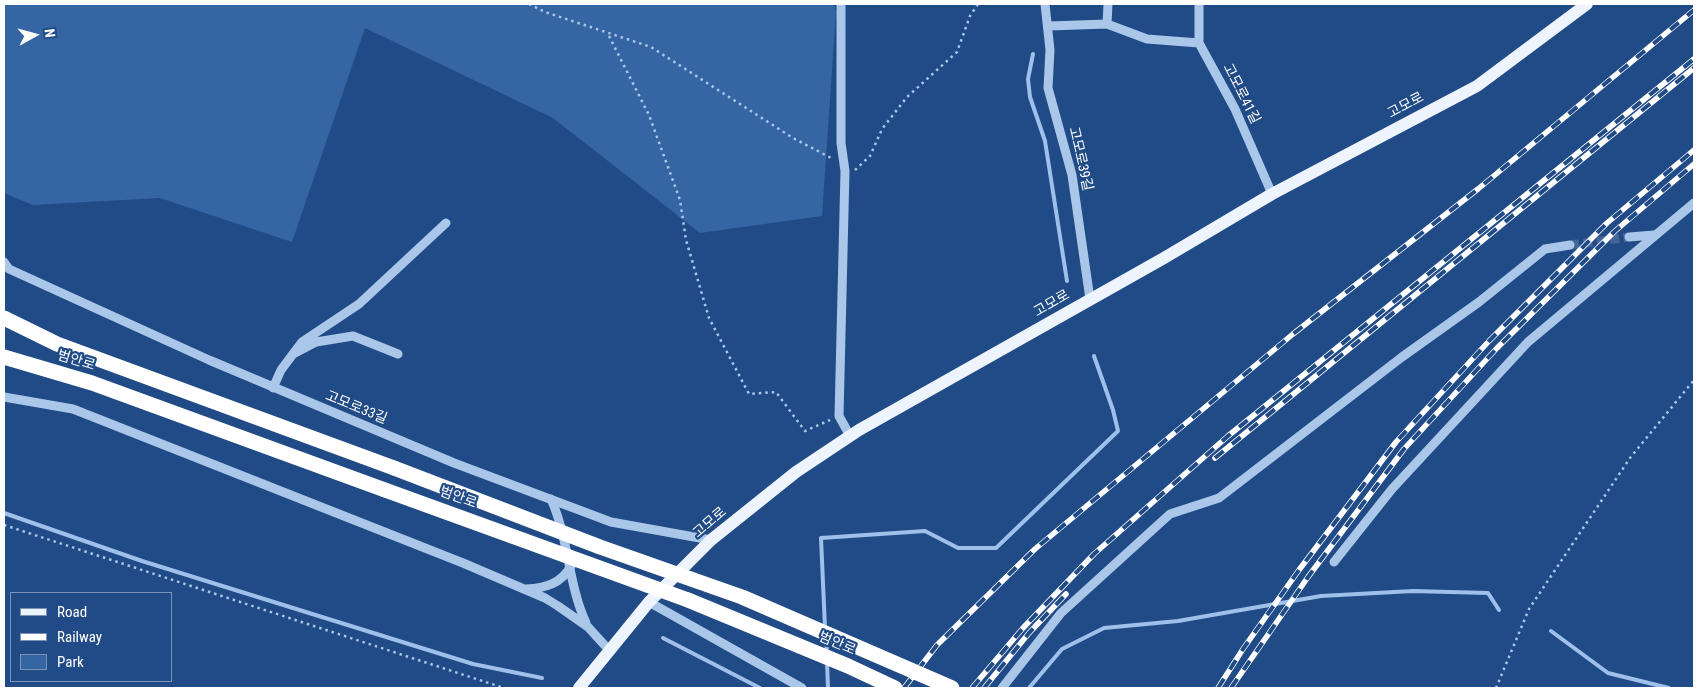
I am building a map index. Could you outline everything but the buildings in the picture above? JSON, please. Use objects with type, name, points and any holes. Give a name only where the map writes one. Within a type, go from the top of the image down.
[{"type":"highway","name":"범안로","points":[[4,318],[57,344],[394,468],[600,547],[742,596],[952,688]]},
{"type":"highway","name":"범안로","points":[[4,357],[92,383],[703,606],[848,666],[895,688]]},
{"type":"main road","name":"고모로","points":[[579,688],[649,602],[711,540],[796,472],[850,436],[1272,194],[1477,86],[1587,4]]},
{"type":"street","points":[[841,4],[842,143],[845,165],[839,416],[850,436]]},
{"type":"street","name":"고모로39길","points":[[1045,4],[1049,26],[1050,50],[1048,88],[1072,175],[1090,299]]},
{"type":"street","points":[[1107,24],[1108,4]]},
{"type":"street","name":"고모로41길","points":[[1199,4],[1199,43],[1235,109],[1272,194]]},
{"type":"street","points":[[1049,26],[1107,24],[1147,39],[1199,43]]},
{"type":"street","points":[[1334,562],[1392,489],[1528,342],[1694,203]]},
{"type":"street","points":[[273,388],[281,370],[302,342],[359,304],[446,223]]},
{"type":"street","points":[[1629,237],[1654,235]]},
{"type":"street","points":[[1002,688],[1061,613],[1170,514],[1219,498],[1402,356],[1479,302],[1545,249],[1570,245]]},
{"type":"street","name":"고모로33길","points":[[4,262],[10,269],[18,273],[273,388],[419,448],[611,522],[632,528],[711,540]]},
{"type":"street","points":[[293,355],[316,342],[353,336],[398,354]]},
{"type":"street","points":[[4,397],[73,409],[526,589],[558,606],[588,627],[610,650]]},
{"type":"street","points":[[551,499],[562,528],[578,602],[588,627]]},
{"type":"street","points":[[526,589],[543,587],[556,582],[567,574],[571,566]]},
{"type":"street","points":[[649,602],[802,688]]},
{"type":"path","points":[[529,4],[545,12],[651,47],[793,138],[845,165],[852,173],[870,156],[882,129],[907,97],[957,52],[970,16],[978,4]]},
{"type":"path","points":[[608,34],[649,115],[680,200],[686,240],[708,318],[749,394],[776,392],[805,430],[839,416]]},
{"type":"path","points":[[1496,688],[1529,609],[1630,458],[1694,380]]},
{"type":"path","points":[[4,525],[504,688]]},
{"type":"green space","points":[[4,4],[834,4],[836,12],[822,216],[700,233],[553,118],[365,28],[292,242],[160,198],[33,205],[4,193]]},
{"type":"waterway","points":[[1033,54],[1028,79],[1030,97],[1045,141],[1067,281]]},
{"type":"waterway","points":[[825,628],[821,538],[925,531],[958,548],[996,548],[1118,431],[1113,410],[1094,356]]},
{"type":"waterway","points":[[4,513],[142,561],[473,664],[542,678]]},
{"type":"waterway","points":[[1029,688],[1062,649],[1104,628],[1178,621],[1321,596],[1413,591],[1488,593],[1499,610]]},
{"type":"waterway","points":[[1551,631],[1608,673],[1669,688]]},
{"type":"waterway","points":[[826,637],[827,653]]},
{"type":"waterway","points":[[663,638],[760,688]]},
{"type":"waterway","points":[[827,662],[828,688]]},
{"type":"tunnel","points":[[1570,245],[1629,237]]},
{"type":"railway","points":[[904,688],[937,645],[1035,549],[1293,334],[1478,189],[1694,10]]},
{"type":"railway","points":[[972,688],[1023,628],[1094,554],[1228,436],[1694,59]]},
{"type":"railway","points":[[1215,458],[1694,68]]},
{"type":"railway","points":[[1218,688],[1299,570],[1396,442],[1489,341],[1607,223],[1694,150]]},
{"type":"railway","points":[[1231,688],[1308,577],[1404,449],[1497,348],[1615,231],[1694,164]]},
{"type":"railway","points":[[984,688],[1029,633],[1066,594]]}]
